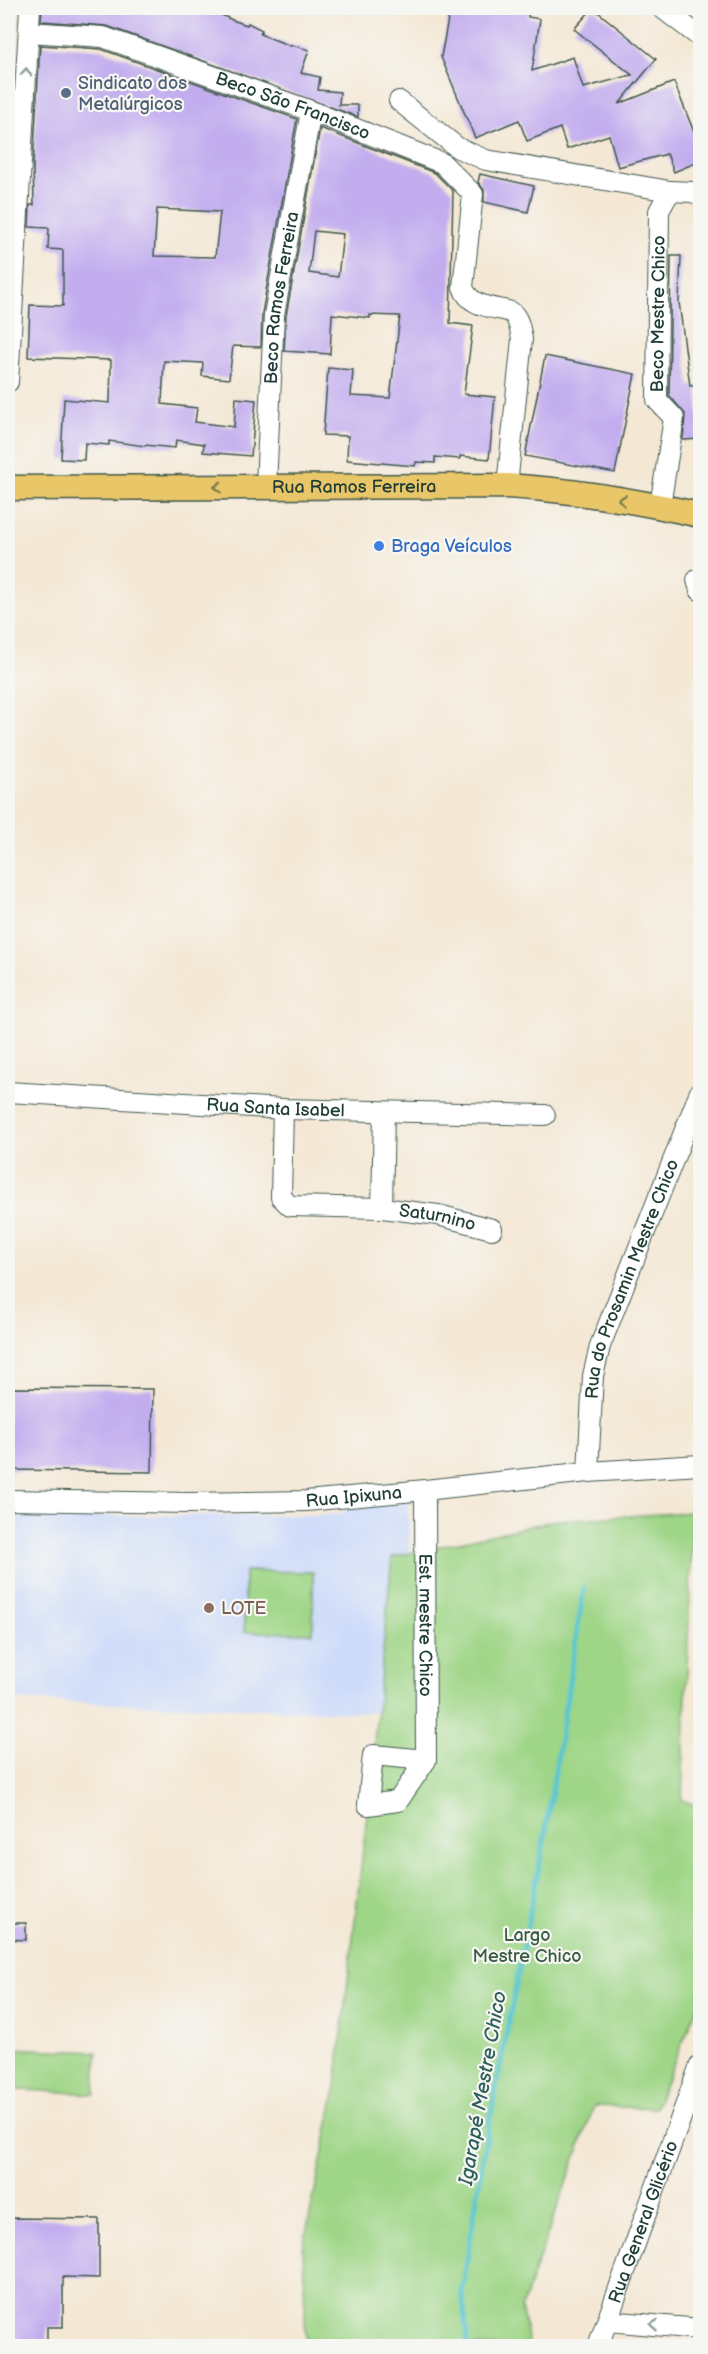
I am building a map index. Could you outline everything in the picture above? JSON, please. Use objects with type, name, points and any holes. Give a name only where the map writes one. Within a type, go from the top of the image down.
[{"type":"main road","name":"Rua Ramos Ferreira","points":[[8,488],[507,486],[660,506],[700,515]]},
{"type":"street","points":[[8,382],[30,8]]},
{"type":"street","points":[[662,8],[700,37]]},
{"type":"street","name":"Beco São Francisco","points":[[29,32],[103,37],[311,111],[442,163],[474,194],[463,287],[465,294],[471,301],[511,312],[516,316],[522,339],[507,486]]},
{"type":"street","points":[[399,101],[458,148],[486,160],[670,191],[693,192],[700,196]]},
{"type":"street","name":"Beco Ramos Ferreira","points":[[266,486],[274,315],[311,111]]},
{"type":"street","name":"Beco Mestre Chico","points":[[660,506],[674,418],[657,400],[658,211],[670,191]]},
{"type":"street","name":"Rua Santa Isabel","points":[[8,1092],[283,1109],[545,1115]]},
{"type":"street","name":"Rua do Prosamin Mestre Chico","points":[[588,1472],[593,1376],[600,1346],[700,1092]]},
{"type":"street","name":"Saturnino","points":[[283,1109],[280,1187],[284,1202],[290,1206],[382,1208],[438,1215],[492,1229]]},
{"type":"street","name":"Saturnino","points":[[382,1208],[384,1112]]},
{"type":"street","name":"Rua Ipixuna","points":[[8,1500],[190,1503],[306,1501],[425,1491],[588,1472],[700,1465]]},
{"type":"street","name":"Est. mestre Chico","points":[[425,1491],[426,1760]]},
{"type":"street","name":"Rua General Glicério","points":[[598,2346],[700,2065]]},
{"type":"street","points":[[608,2321],[700,2329]]},
{"type":"shaded area","name":"LOTE","points":[[408,1501],[413,1714],[8,1700],[8,1516],[324,1515],[341,1514],[348,1508]]},
{"type":"green space","name":"Largo Mestre Chico","points":[[693,1512],[682,1800],[700,1807],[700,2000],[655,2108],[594,2106],[521,2308],[529,2346],[306,2346],[303,2248],[335,2094],[369,1797],[392,1557],[557,1520]]},
{"type":"green space","points":[[245,1571],[313,1572],[313,1633],[244,1632]]},
{"type":"green space","points":[[8,2048],[97,2052],[95,2094],[8,2089]]},
{"type":"building","points":[[42,8],[207,8],[232,20],[247,25],[248,23],[262,30],[260,34],[309,50],[301,73],[320,77],[318,90],[340,92],[339,105],[358,105],[358,117],[107,26],[41,21]]},
{"type":"building","points":[[450,8],[468,11],[469,8],[529,8],[528,17],[540,19],[532,71],[573,57],[583,88],[632,75],[574,29],[593,8],[656,59],[619,104],[674,82],[700,147],[700,161],[674,172],[667,154],[618,167],[609,135],[567,149],[560,128],[527,141],[519,120],[475,138],[441,57]]},
{"type":"building","points":[[40,45],[101,49],[297,119],[262,313],[261,347],[233,346],[229,379],[202,376],[203,363],[164,361],[162,404],[197,408],[195,422],[234,427],[236,398],[256,400],[251,456],[203,452],[204,444],[176,440],[175,448],[109,441],[109,445],[85,443],[84,460],[61,459],[64,399],[110,403],[111,360],[28,357],[30,305],[63,306],[63,250],[48,249],[49,228],[29,227],[30,205],[34,205],[33,165]],"holes":[[[157,209],[220,212],[215,257],[154,256]]]},
{"type":"building","points":[[320,128],[435,173],[453,191],[450,323],[473,326],[464,394],[495,397],[489,459],[460,456],[460,459],[435,457],[435,463],[416,462],[415,466],[347,460],[348,436],[323,435],[328,368],[353,370],[351,396],[390,398],[400,316],[370,315],[370,318],[332,314],[330,354],[284,351],[286,316]],"holes":[[[314,231],[343,234],[338,277],[309,273]]]},
{"type":"building","points":[[480,174],[534,186],[528,212],[484,202],[484,190],[478,182]]},
{"type":"building","points":[[671,256],[681,256],[679,302],[690,386],[697,386],[700,439],[683,440],[685,414],[669,395]]},
{"type":"building","points":[[545,356],[635,374],[615,473],[525,456]]},
{"type":"building","points":[[8,1388],[153,1389],[152,1472],[8,1470]]},
{"type":"building","points":[[8,1923],[26,1923],[26,1940],[8,1939]]},
{"type":"building","points":[[8,2218],[99,2219],[99,2278],[63,2277],[63,2327],[47,2327],[47,2346],[12,2346],[12,2276],[8,2276]]},
{"type":"waterway","name":"Igarapé Mestre Chico","points":[[468,2346],[462,2292],[485,2145],[545,1835],[584,1588]]},
{"type":"place","name":"Sindicato dos Metalúrgicos","points":[[66,93]]},
{"type":"place","name":"Braga Veículos","points":[[379,546]]},
{"type":"place","name":"LOTE","points":[[209,1608]]}]
